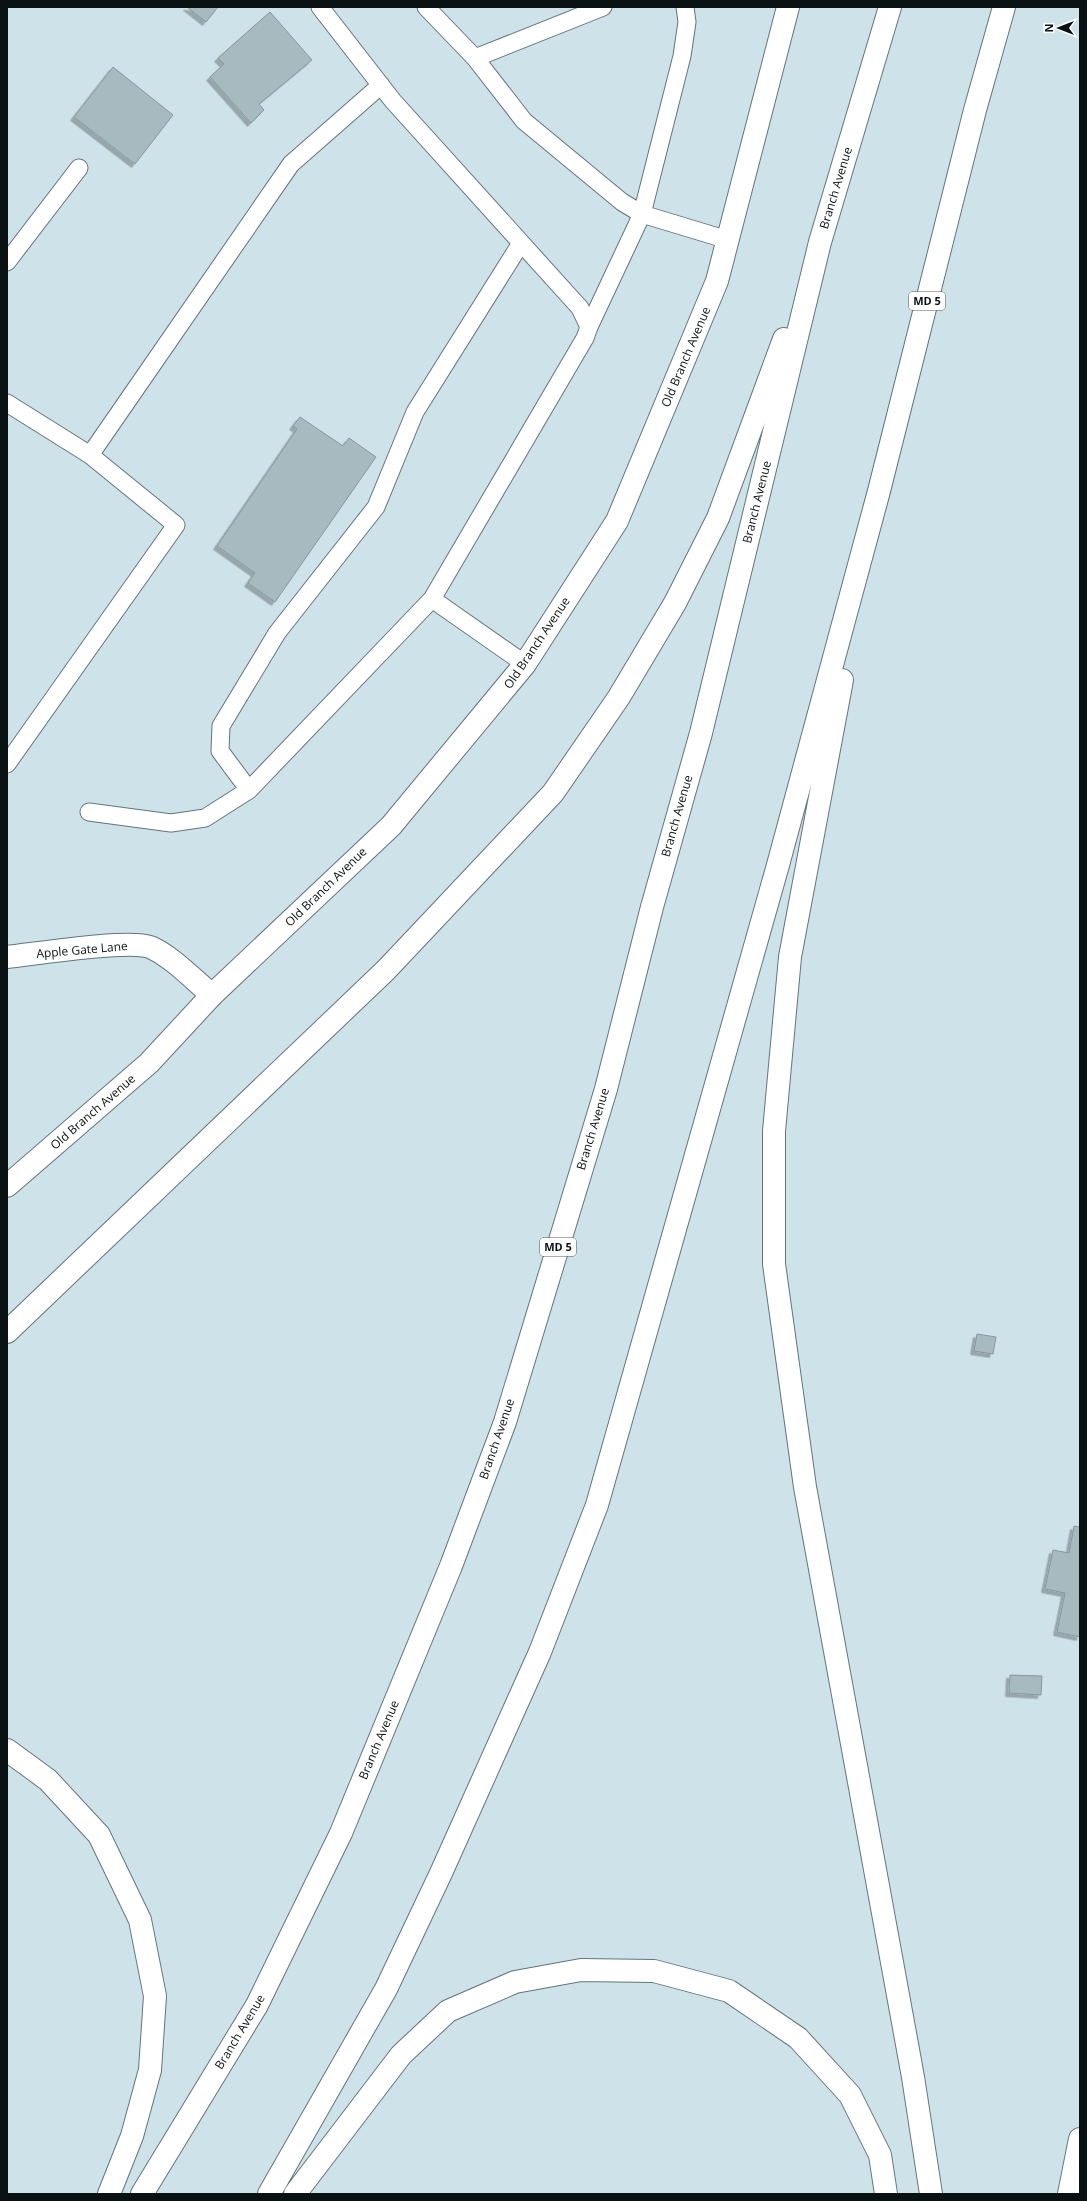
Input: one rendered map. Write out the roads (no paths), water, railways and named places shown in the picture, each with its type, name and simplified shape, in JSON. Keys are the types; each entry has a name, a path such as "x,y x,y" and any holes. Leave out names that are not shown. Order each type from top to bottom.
{"main road":[{"name":"Old Branch Avenue","path":"7,1186 149,1063 212,995 391,826 525,664 617,521 717,281 788,7"},
{"name":"Branch Avenue","path":"142,2194 257,2005 341,1833 451,1566 505,1422 606,1089 652,907 701,732 820,242 890,7"},
{"name":"MD 5","path":"269,2194 386,1989 438,1880 540,1652 596,1505 778,865 879,491 975,110 1004,7"},
{"path":"7,1332 386,970 553,793 619,697 675,603 718,518 820,242"},
{"path":"879,491 825,764 790,957 774,1131 774,1264 804,1487 913,2077 931,2194"},
{"name":"Apple Gate Lane","path":"7,957 122,945 149,947 164,956 212,995"},
{"path":"7,1750 48,1780 99,1835 140,1920 155,1996 150,2070 132,2136 110,2194"},
{"path":"295,2194 401,2055 448,2011 515,1982 582,1970 654,1971 729,1991 798,2038 850,2094 880,2155 886,2194"},
{"path":"1069,2194 1079,2151"}],"lane":[{"path":"320,7 393,101 580,308 589,327"},
{"path":"426,7 475,58 524,121 622,202 642,214 728,240"},
{"path":"475,58 602,7"},
{"path":"89,812 171,824 205,818 249,790 432,599 585,338 642,214 682,56 687,22 685,7"},
{"path":"90,455 291,164 381,85"},
{"path":"7,262 79,168"},
{"path":"249,790 220,751 221,726 277,633 376,507 415,412 521,243"},
{"path":"7,403 90,455 176,525 7,764"},
{"path":"432,599 525,664"}]}
